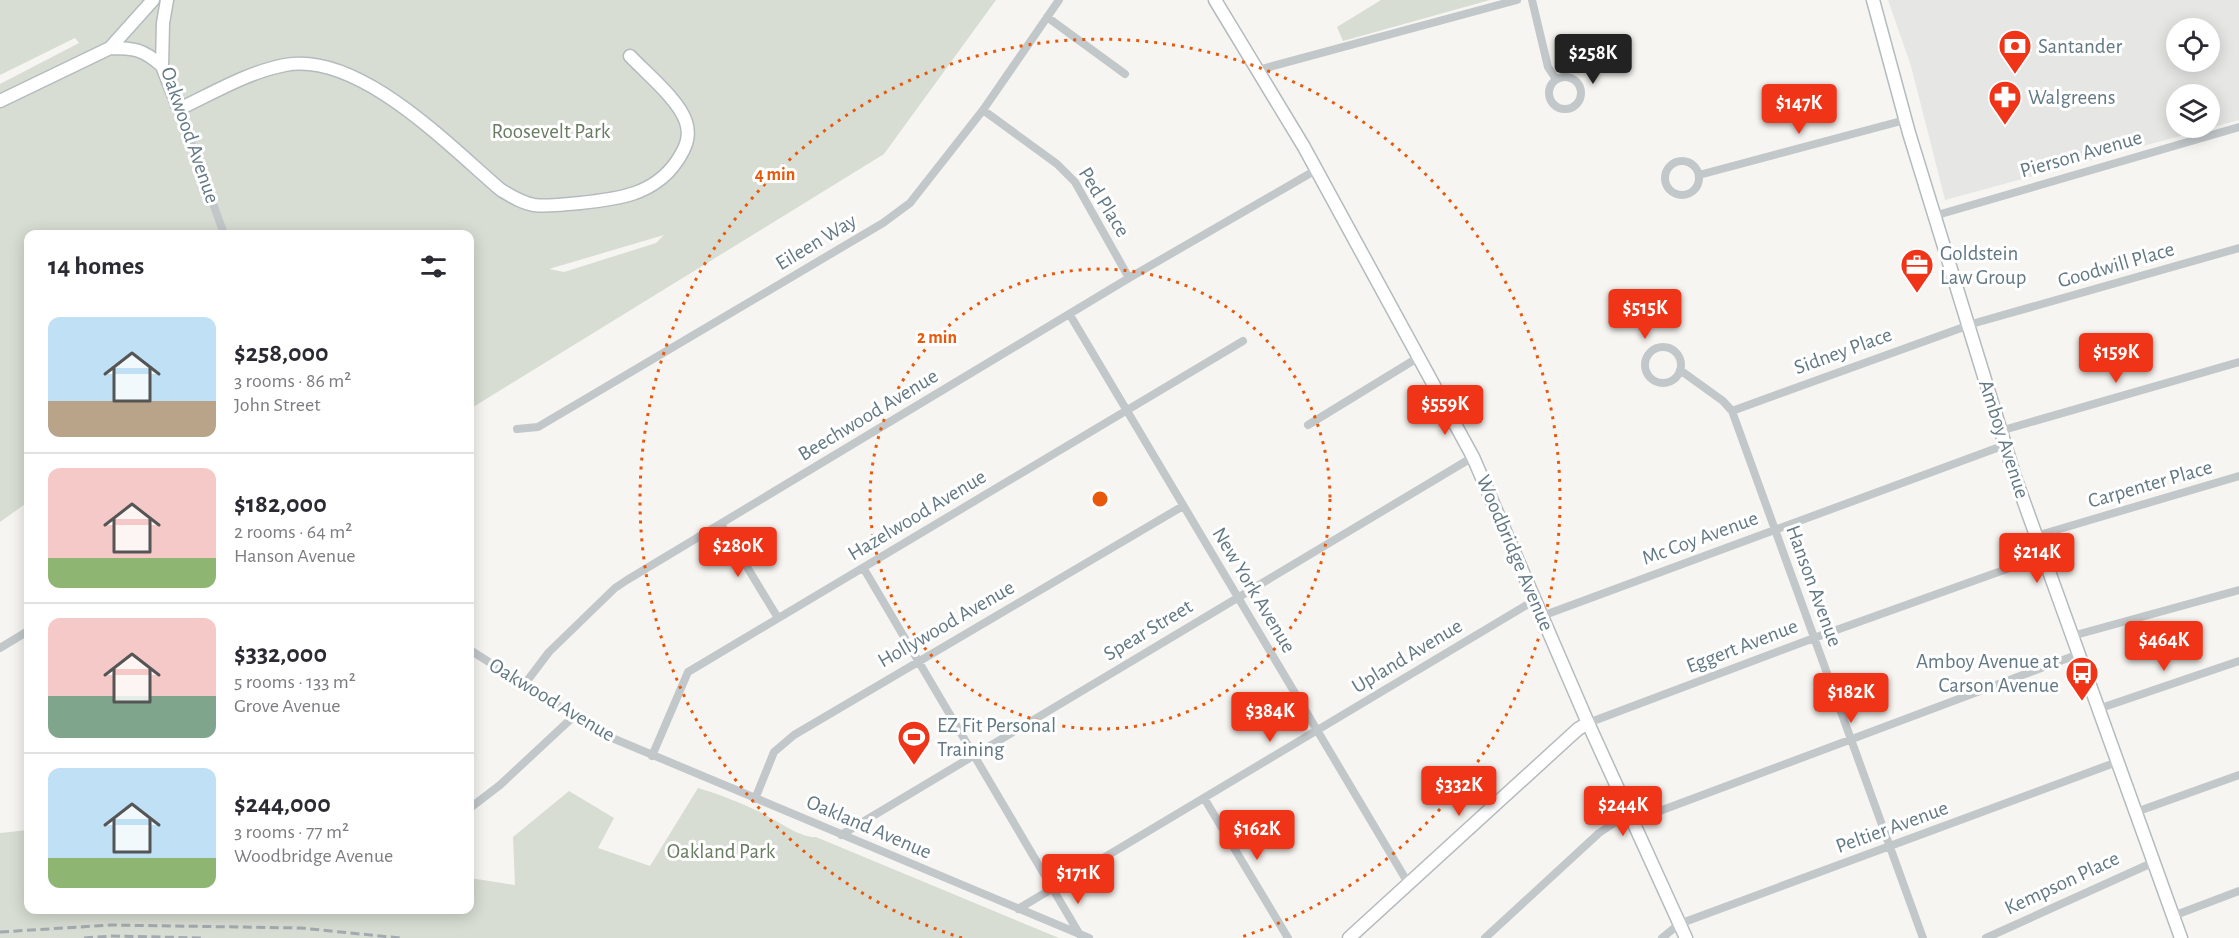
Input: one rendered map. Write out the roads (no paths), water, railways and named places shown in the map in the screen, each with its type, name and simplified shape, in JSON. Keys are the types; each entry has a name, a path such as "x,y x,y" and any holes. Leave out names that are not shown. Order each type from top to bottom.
{"street":[{"path":"0,101 110,48 153,0"},
{"name":"Oakwood Avenue","path":"167,0 162,66 223,230"},
{"name":"Eileen Way","path":"517,429 538,427 883,224 910,203 983,110 1059,0"},
{"name":"Woodbridge Avenue","path":"1215,0 1304,147 1473,456 1588,723 1686,938"},
{"path":"1258,70 1517,0"},
{"path":"1532,0 1548,67 1556,79"},
{"name":"Amboy Avenue","path":"1873,0 1905,120 2000,431 2181,938"},
{"path":"1047,17 1125,74"},
{"path":"110,48 135,48 151,56 162,66"},
{"path":"179,109 268,69 303,63 319,65 361,81 408,111 501,190 516,199 533,205 606,200 639,192 665,176 682,152 688,132 682,113 630,56"},
{"name":"Ped Place","path":"983,110 1057,164 1075,182 1129,278"},
{"path":"1698,175 1905,120"},
{"name":"Pierson Avenue","path":"1935,216 2239,127"},
{"path":"1679,161 1693,165 1698,175 1696,188 1684,195 1670,191 1665,182 1667,168 1679,161"},
{"name":"Beechwood Avenue","path":"524,685 549,652 615,588 1129,278 1316,170"},
{"name":"Goodwill Place","path":"1968,325 2239,248"},
{"name":"New York Avenue","path":"1070,315 1408,883"},
{"name":"Sidney Place","path":"1732,411 1968,325"},
{"name":"Hazelwood Avenue","path":"652,756 688,672 1243,341"},
{"name":"Hanson Avenue","path":"1680,370 1673,380 1656,382 1647,374 1645,363 1647,357 1655,349 1672,350 1679,359 1680,370 1723,401 1732,411 1923,938"},
{"path":"1308,425 1419,357"},
{"path":"2000,431 2239,362"},
{"name":"Mc Coy Avenue","path":"1542,616 2005,445"},
{"name":"Spear Street","path":"841,835 1473,456"},
{"name":"Carpenter Place","path":"2036,536 2239,476"},
{"name":"Hollywood Avenue","path":"755,799 774,752 783,743 1183,506"},
{"path":"721,524 778,618"},
{"name":"Eggert Avenue","path":"1588,723 1814,638 2043,556"},
{"path":"864,568 1053,888 1085,936"},
{"path":"2072,636 2239,590"},
{"name":"Upland Avenue","path":"1018,909 1535,600"},
{"path":"0,648 24,633"},
{"name":"Oakwood Avenue","path":"474,653 591,728 635,749"},
{"path":"1485,938 1599,834 1631,817 2079,654"},
{"path":"2098,709 2239,661"},
{"path":"474,805 501,786 573,717"},
{"path":"1349,938 1578,729 1588,723"},
{"name":"Oakland Avenue","path":"635,749 1085,936"},
{"name":"Peltier Avenue","path":"1662,938 1679,924 2117,762"},
{"path":"2136,812 2239,774"},
{"path":"1204,798 1288,938"},
{"name":"Kempson Place","path":"1986,938 2154,862"},
{"path":"2173,916 2239,891"}],"railway":[{"path":"0,932 111,925 301,928 400,938"},
{"path":"84,938 112,936 204,938"}],"place":[{"name":"Santander","path":"2015,75"},
{"name":"Walgreens","path":"2005,126"},
{"name":"Goldstein Law Group","path":"1917,294"},
{"name":"Amboy Avenue at Carson Avenue","path":"2082,702"},
{"name":"EZ Fit Personal Training","path":"914,766"}],"park label":[{"name":"Roosevelt Park","path":"551,131"},
{"name":"Oakland Park","path":"721,851"}]}
